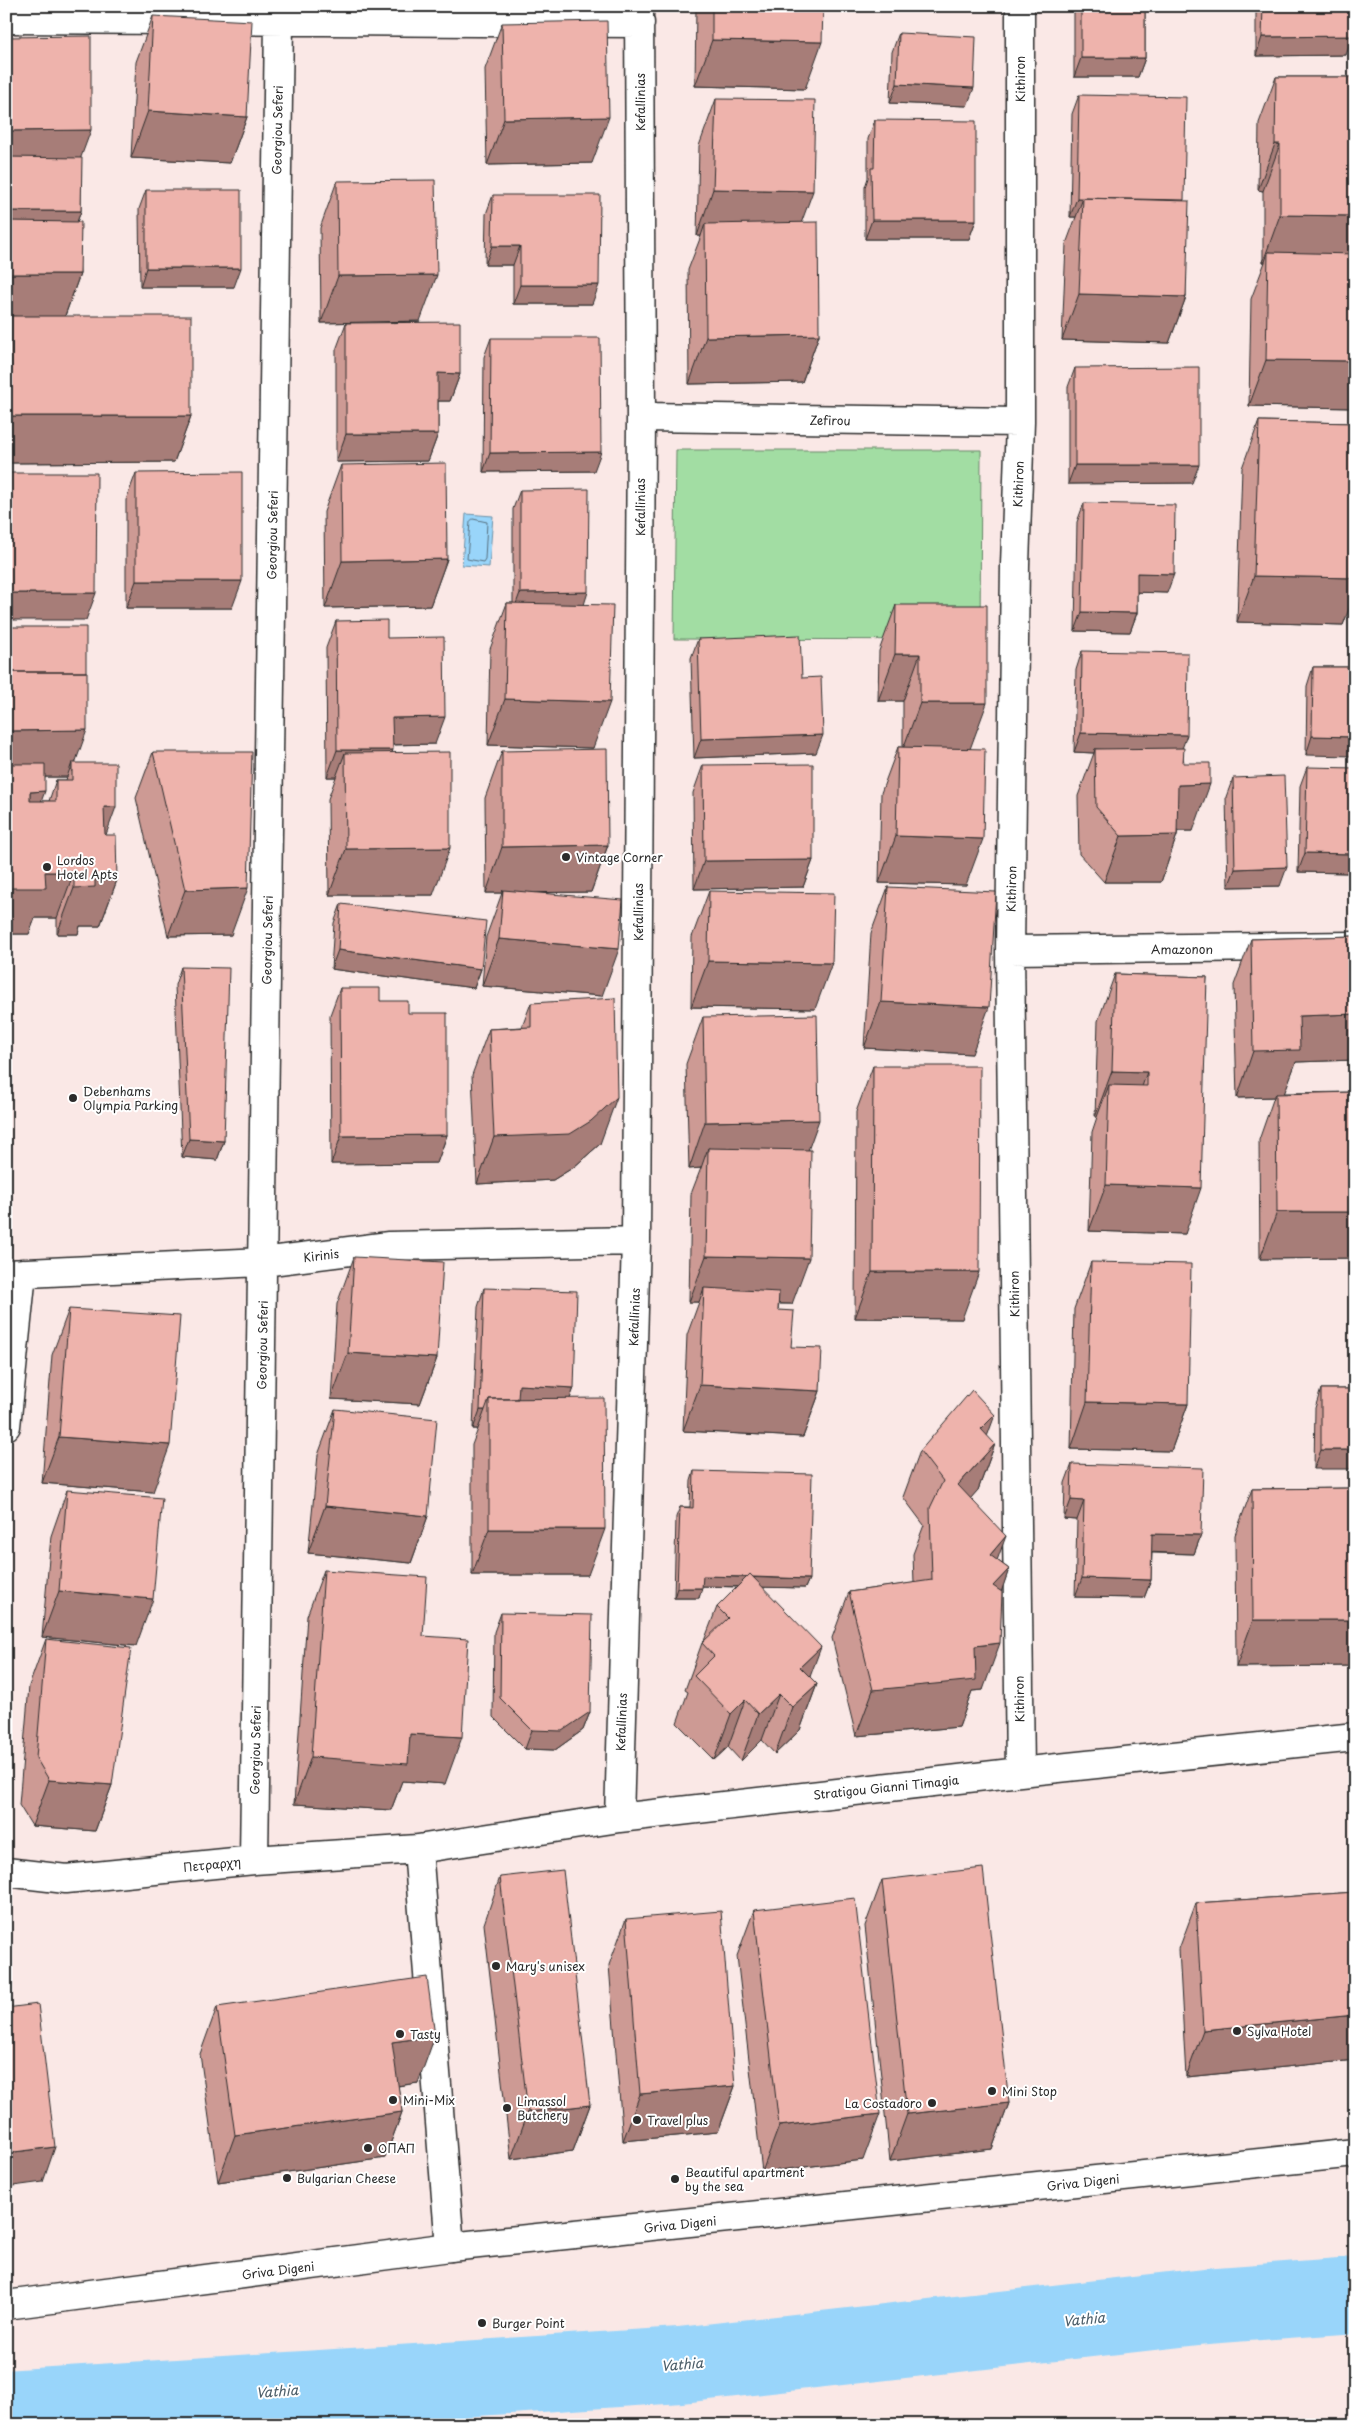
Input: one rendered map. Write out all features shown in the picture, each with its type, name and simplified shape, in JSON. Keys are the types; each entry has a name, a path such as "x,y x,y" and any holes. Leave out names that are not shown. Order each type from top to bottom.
{"street":[{"name":"Kithiron","path":"1020,6 1020,422 1015,565 1010,950 1020,1772"},
{"path":"6,20 279,21 640,15"},
{"name":"Kefallinias","path":"618,1818 636,1241 640,15"},
{"name":"Georgiou Seferi","path":"254,1860 279,21"},
{"name":"Zefirou","path":"640,417 1020,422"},
{"name":"Amazonon","path":"1010,950 1355,946"},
{"name":"Kirinis","path":"14,1274 263,1262 389,1246 636,1241"},
{"path":"6,1426 14,1274"},
{"name":"Stratigou Gianni Timagia","path":"418,1849 618,1818 1020,1772 1355,1737"},
{"path":"418,1849 450,2248"},
{"name":"Πετραρχη","path":"6,1872 66,1879 254,1860 418,1849"},
{"name":"Griva Digeni","path":"6,2305 450,2248 1355,2153"}],"green space":[{"path":"676,450 981,450 980,640 674,639"}],"water":[{"path":"466,514 493,516 489,567 462,565"}],"building":[{"path":"712,6 823,6 822,42 712,40"},
{"path":"1081,6 1145,6 1145,58 1081,58"},
{"path":"1263,6 1354,6 1353,36 1262,37"},
{"path":"153,16 252,21 247,117 148,111"},
{"path":"607,21 609,117 504,119 502,23"},
{"path":"899,33 976,37 974,88 897,84"},
{"path":"91,36 91,130 6,131 6,37"},
{"path":"1276,77 1355,77 1355,216 1280,215 1280,144 1275,144"},
{"path":"1079,95 1186,97 1184,200 1077,198"},
{"path":"716,99 815,100 813,191 713,189"},
{"path":"875,120 976,121 976,220 872,220 871,168 874,168"},
{"path":"6,157 82,158 81,211 6,211"},
{"path":"435,180 437,275 338,276 337,181"},
{"path":"146,190 241,190 241,268 146,268"},
{"path":"493,195 600,195 599,285 520,285 520,246 492,246"},
{"path":"1083,198 1189,201 1186,297 1079,294"},
{"path":"6,221 81,222 80,274 6,274"},
{"path":"818,222 819,335 706,337 705,224"},
{"path":"1268,252 1355,254 1355,361 1266,360"},
{"path":"11,316 191,316 191,416 11,416"},
{"path":"460,322 460,374 438,373 438,434 346,434 346,323"},
{"path":"491,338 600,338 601,452 490,453"},
{"path":"1199,367 1199,465 1075,465 1075,368"},
{"path":"1259,421 1355,423 1355,578 1254,576"},
{"path":"446,463 447,559 342,561 341,465"},
{"path":"242,472 242,581 136,581 136,473"},
{"path":"6,473 97,473 96,593 6,593"},
{"path":"589,489 588,592 520,593 520,490"},
{"path":"1084,503 1175,505 1174,574 1137,573 1137,613 1082,612"},
{"path":"507,603 613,605 610,702 505,699"},
{"path":"896,605 987,605 987,703 920,703 920,654 895,654"},
{"path":"387,620 387,638 444,637 445,717 392,718 393,750 337,750 336,621"},
{"path":"6,627 86,627 86,672 6,672"},
{"path":"800,635 802,678 821,677 823,735 701,739 698,639"},
{"path":"1082,651 1188,653 1187,735 1081,733"},
{"path":"1313,667 1355,667 1355,737 1312,736"},
{"path":"6,672 87,672 87,730 6,731"},
{"path":"898,747 985,749 983,839 896,836"},
{"path":"1184,748 1183,763 1210,763 1210,784 1178,785 1177,835 1121,836 1096,807 1095,749"},
{"path":"607,749 608,845 502,847 502,751"},
{"path":"153,752 252,752 248,888 185,890"},
{"path":"450,752 450,848 346,849 345,753"},
{"path":"72,763 116,763 116,807 104,807 105,835 116,835 117,880 95,880 95,887 74,888 74,872 45,872 46,888 6,888 6,764 45,764 45,791 30,792 30,801 56,801 56,780 72,780"},
{"path":"813,764 813,860 704,861 703,765"},
{"path":"1307,767 1355,768 1355,854 1305,853"},
{"path":"1284,776 1287,867 1235,869 1233,778"},
{"path":"888,887 996,892 989,1007 881,1002"},
{"path":"503,890 623,900 619,949 499,939"},
{"path":"709,891 834,893 832,963 708,961"},
{"path":"341,904 486,921 481,969 338,950"},
{"path":"1355,936 1355,1014 1299,1016 1300,1050 1253,1051 1251,939"},
{"path":"181,967 229,968 224,1141 189,1139"},
{"path":"1115,974 1207,977 1201,1188 1106,1185 1109,1085 1147,1086 1147,1072 1112,1071"},
{"path":"340,988 380,988 380,1001 408,1001 408,1013 447,1013 447,1135 341,1136"},
{"path":"615,998 617,1097 591,1121 570,1134 494,1137 489,1029 531,1027 531,1003"},
{"path":"817,1015 819,1120 705,1122 703,1017"},
{"path":"873,1066 980,1066 979,1272 872,1272"},
{"path":"1355,1092 1355,1212 1277,1212 1276,1094"},
{"path":"708,1148 811,1150 809,1258 706,1256"},
{"path":"354,1257 443,1262 437,1358 348,1353"},
{"path":"1091,1262 1191,1264 1188,1404 1087,1402"},
{"path":"484,1288 577,1291 574,1388 519,1385 518,1399 489,1399 485,1410 480,1410"},
{"path":"704,1288 779,1292 778,1310 794,1311 791,1347 822,1348 820,1391 700,1385"},
{"path":"69,1309 180,1316 170,1445 59,1437"},
{"path":"1321,1389 1355,1389 1355,1450 1321,1450"},
{"path":"972,1390 995,1415 981,1429 995,1444 958,1485 1006,1536 990,1555 1009,1569 993,1586 1002,1592 1000,1643 975,1646 976,1680 873,1690 849,1592 932,1580 930,1508 943,1481 920,1451"},
{"path":"604,1398 605,1529 489,1529 489,1399"},
{"path":"335,1409 437,1419 428,1516 325,1506"},
{"path":"1072,1464 1203,1468 1201,1535 1152,1534 1151,1580 1082,1578 1084,1501 1071,1500"},
{"path":"694,1471 812,1474 809,1579 753,1577 750,1574 747,1577 703,1576 702,1588 677,1588 680,1507 693,1508"},
{"path":"1355,1488 1355,1620 1253,1620 1252,1489"},
{"path":"67,1490 162,1498 153,1599 59,1591"},
{"path":"324,1570 427,1577 423,1636 468,1639 462,1737 410,1734 408,1764 311,1757"},
{"path":"750,1574 821,1647 800,1667 817,1684 792,1707 779,1694 758,1714 745,1700 731,1714 694,1676 714,1656 702,1643 728,1618 717,1607"},
{"path":"501,1613 592,1615 590,1712 562,1731 532,1730 500,1698"},
{"path":"46,1639 131,1648 112,1785 49,1780 36,1758"},
{"path":"983,1868 1009,2103 907,2114 882,1880"},
{"path":"563,1870 590,2105 528,2112 500,1877"},
{"path":"1355,1892 1355,2015 1203,2030 1196,1903"},
{"path":"855,1898 880,2114 779,2126 754,1910"},
{"path":"721,1911 735,2086 640,2094 626,1919"},
{"path":"427,1977 435,2036 392,2042 402,2112 235,2135 217,2007"},
{"path":"38,2004 55,2147 6,2153 6,2008"}],"waterway":[{"name":"Vathia","path":"6,2408 680,2365 1206,2306 1355,2295"}],"place":[{"name":"Vintage Corner","path":"566,857"},
{"name":"Lordos Hotel Apts","path":"47,867"},
{"name":"Debenhams Olympia Parking","path":"73,1098"},
{"name":"Mary's unisex","path":"496,1966"},
{"name":"Sylva Hotel","path":"1237,2031"},
{"name":"Tasty","path":"400,2034"},
{"name":"Mini Stop","path":"992,2091"},
{"name":"Mini-Mix","path":"393,2100"},
{"name":"La Costadoro","path":"932,2103"},
{"name":"Limassol Butchery","path":"507,2108"},
{"name":"Travel plus","path":"637,2120"},
{"name":"ΟΠΑΠ","path":"368,2148"},
{"name":"Bulgarian Cheese","path":"287,2178"},
{"name":"Beautiful apartment by the sea","path":"675,2179"},
{"name":"Burger Point","path":"482,2323"}]}
